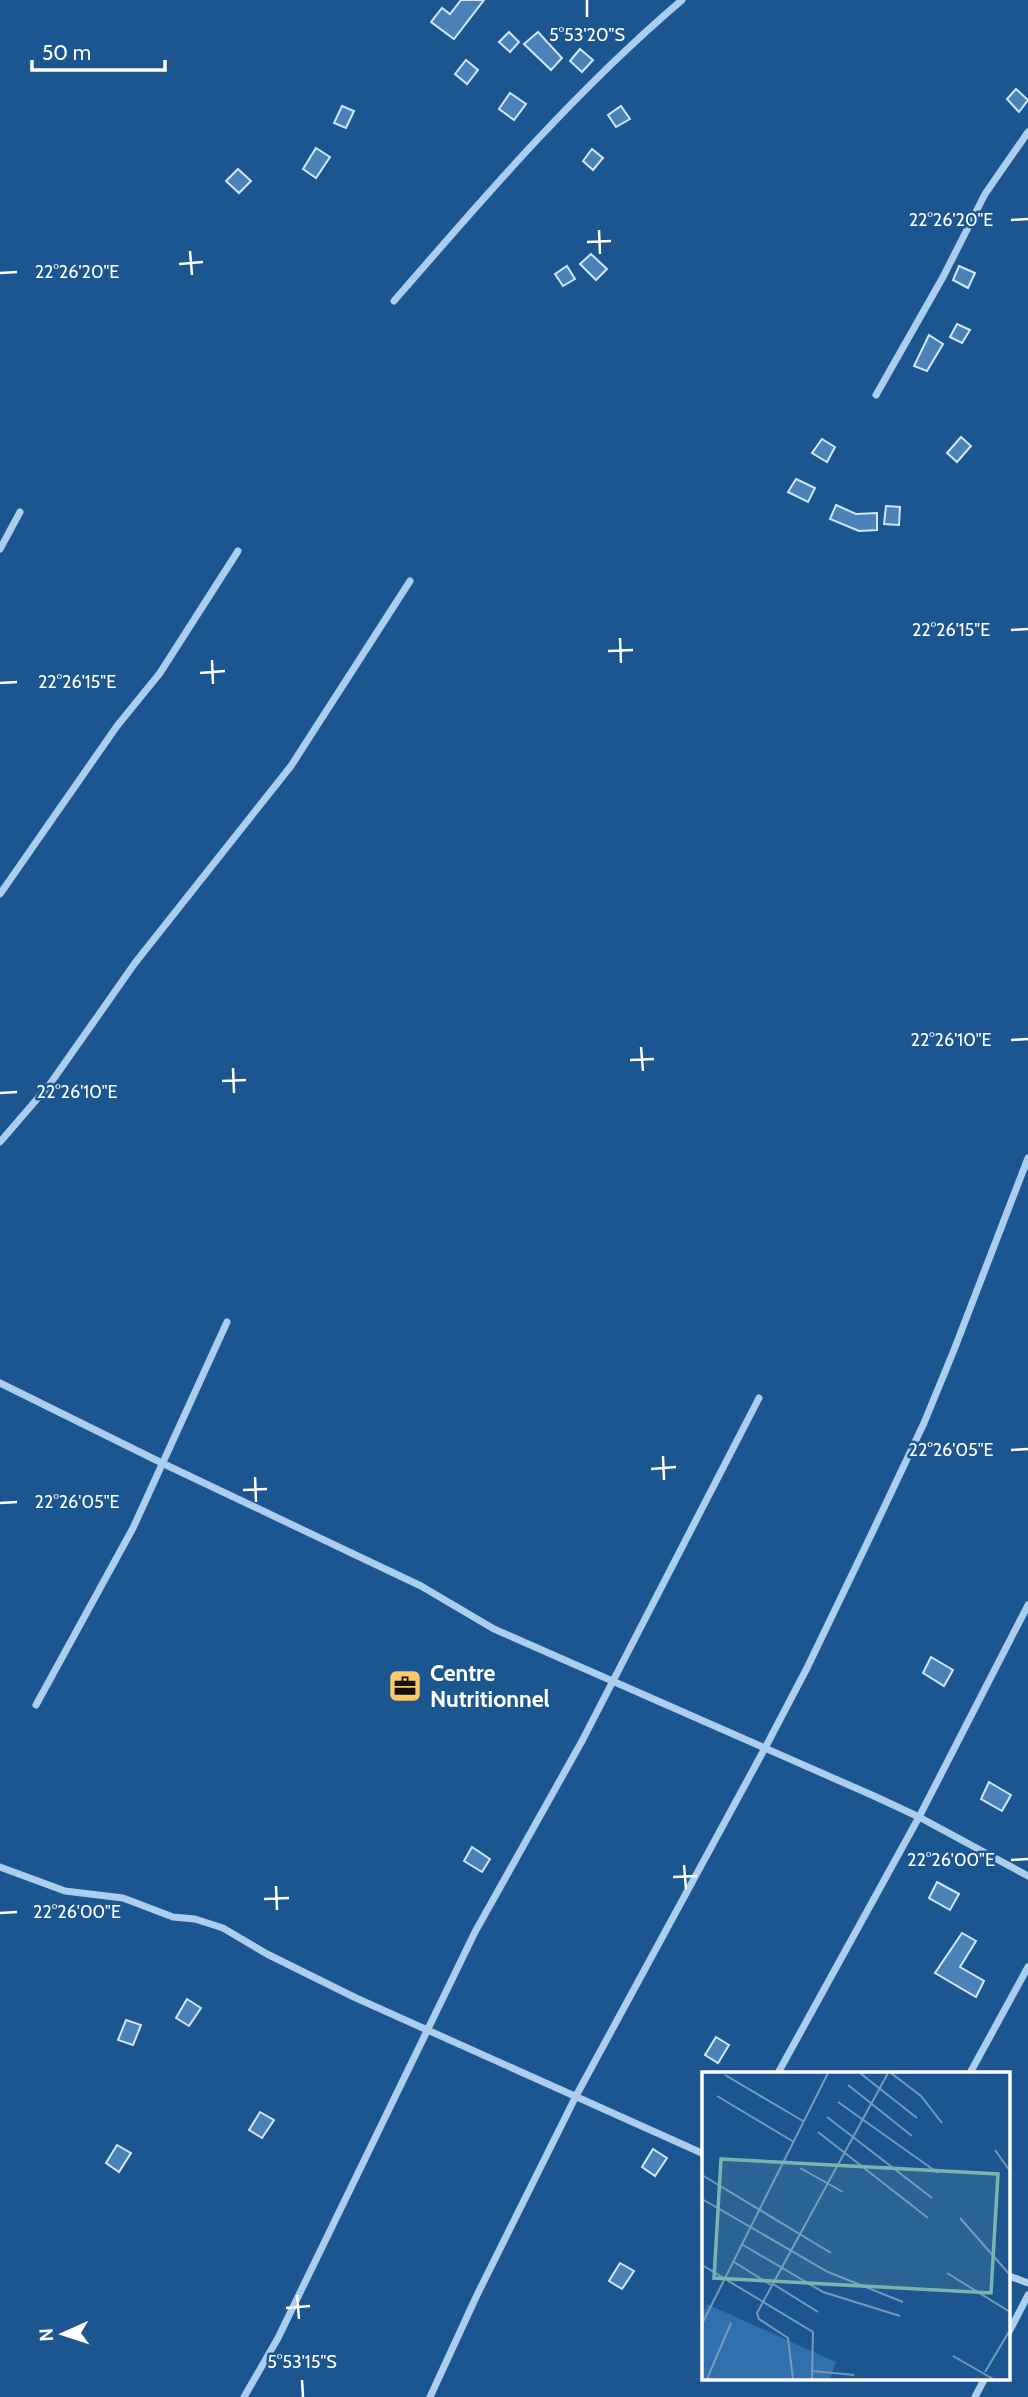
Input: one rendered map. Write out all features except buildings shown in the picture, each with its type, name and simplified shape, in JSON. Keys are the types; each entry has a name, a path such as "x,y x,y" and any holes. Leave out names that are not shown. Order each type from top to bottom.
{"street":[{"path":"394,301 553,123 682,0"},
{"path":"876,395 943,277 985,194 1028,132"},
{"path":"0,549 20,512"},
{"path":"0,894 117,726 160,673 238,551"},
{"path":"0,1142 50,1084 149,944 291,766 410,581"},
{"path":"430,2397 477,2295 576,2096 807,1668 924,1423 1028,1158"},
{"path":"36,1705 134,1528 227,1322"},
{"path":"0,1383 421,1586 494,1629 919,1817 1028,1876"},
{"path":"244,2397 278,2338 426,2031 513,1863 614,1680 758,1398"},
{"path":"779,2072 919,1817 1028,1605"},
{"path":"0,1867 65,1891 136,1901 164,1914 195,1919 223,1928 267,1954 426,2031 702,2153"},
{"path":"971,2072 1028,1967"},
{"path":"1010,2276 1028,2283"},
{"path":"1010,2330 1028,2295"},
{"path":"975,2397 984,2380"}],"place":[{"name":"Centre Nutritionnel","path":"405,1686"}]}
